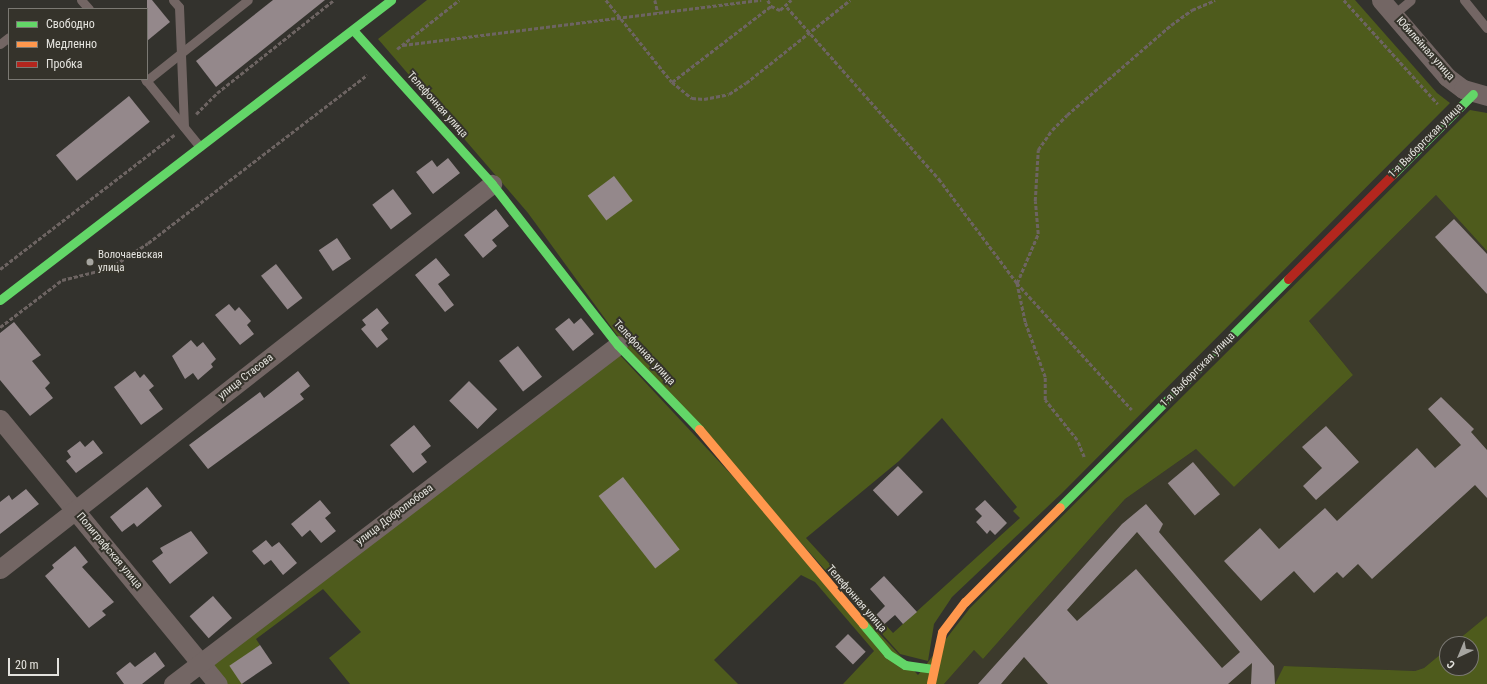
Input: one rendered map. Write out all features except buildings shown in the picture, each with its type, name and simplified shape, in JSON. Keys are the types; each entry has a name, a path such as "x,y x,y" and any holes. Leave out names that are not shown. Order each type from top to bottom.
{"street":[{"path":"0,300 201,148 391,0"},
{"name":"Юбилейная улица","path":"1381,0 1448,77 1480,95"},
{"name":"Телефонная улица","path":"352,30 492,184 618,345 706,437 888,654 906,665 933,669"},
{"name":"1-я Выборгская улица","path":"930,684 942,632 954,614 1093,473 1145,423 1450,118 1480,95"},
{"name":"улица Стасова","path":"0,569 492,184"},
{"name":"улица Добролюбова","path":"173,684 618,345"},
{"name":"Полиграфская улица","path":"0,419 218,684"}],"lane":[{"path":"81,0 88,8"},
{"path":"173,0 179,7 184,127"},
{"path":"148,79 248,0"},
{"path":"1393,15 1411,0"},
{"path":"1464,0 1487,28"},
{"path":"0,44 8,38"},
{"path":"146,80 201,148"}],"path":[{"path":"0,269 184,127 217,93 334,0"},
{"path":"0,327 62,280 110,268 148,244 382,63 459,0"},
{"path":"606,0 618,18 672,82 692,98 729,94 850,0"},
{"path":"655,0 658,13"},
{"path":"401,46 761,0"},
{"path":"768,0 771,6 778,10 787,7 791,0"},
{"path":"1093,473 1077,440 1045,400 1045,377 1025,322 1017,283 1038,234 1035,201 1038,150 1052,130 1185,14 1214,0"},
{"path":"1344,0 1450,118"},
{"path":"672,82 771,6"},
{"path":"787,7 939,179 1017,283 1145,423"}],"shaded area":[{"path":"1436,195 1487,251 1487,616 1463,636 1439,636 1439,656 1424,668 1415,671 1285,666 1275,684 944,684 974,650 983,659 1125,499 1196,449 1234,487 1353,375 1309,321"}],"green space":[{"path":"427,0 1355,0 1437,93 1450,103 1062,493 952,597 934,624 928,661 900,654 622,342 528,213 378,39","holes":["942,418 1017,507 1013,511 1020,518 893,633 806,538 899,461"]},
{"path":"1470,110 1487,113 1487,251 1436,195 1309,321 1353,375 1234,487 1196,449 1125,499 983,659 974,650 944,684 843,684 874,651 815,582 801,575 714,660 738,684 350,684 329,658 361,632 323,589 256,639 260,645 231,666 243,684 226,684 210,664 617,352 918,675 970,608"},
{"path":"1487,616 1487,684 1275,684 1284,666 1415,671 1424,668 1439,656 1439,676 1479,676 1479,636 1463,636"}],"traffic: fast":[{"path":"0,300 391,0"},
{"path":"353,30 492,184 618,345 699,429"},
{"path":"1393,174 1473,94"},
{"path":"1060,507 1288,279"},
{"path":"863,624 888,654 905,665 933,669"}],"traffic: slow":[{"path":"699,429 863,624"},
{"path":"931,683 942,632 965,602 1060,507"}],"traffic: jam":[{"path":"1288,279 1393,174"}],"place":[{"name":"Волочаевская улица","path":"90,262"}]}
